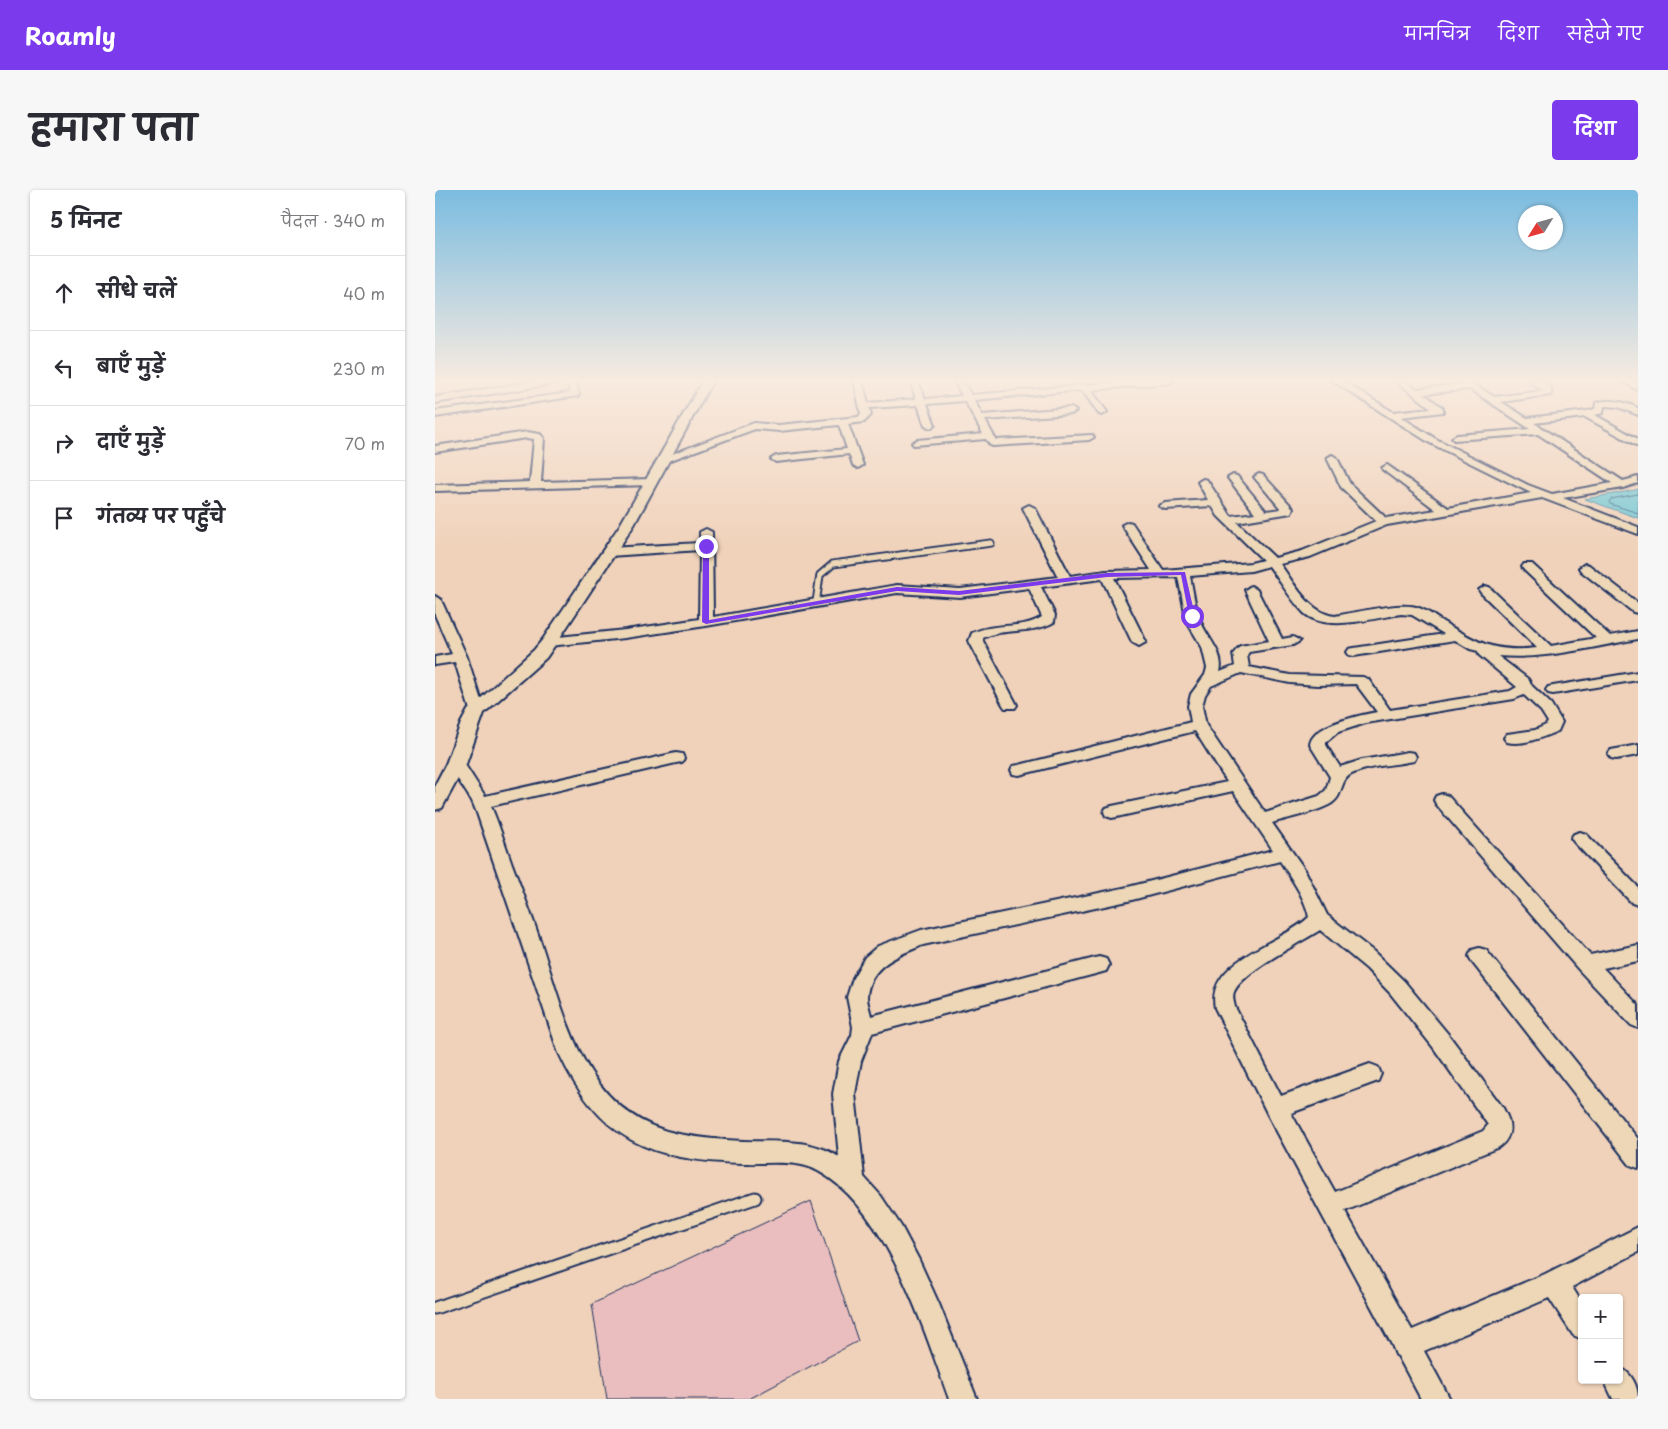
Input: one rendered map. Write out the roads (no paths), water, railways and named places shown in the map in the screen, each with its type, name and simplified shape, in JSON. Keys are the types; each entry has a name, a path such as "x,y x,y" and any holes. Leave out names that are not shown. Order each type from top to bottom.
{"street":[{"path":"435,449 518,436"},
{"path":"535,486 539,438 537,436"},
{"path":"435,803 456,764 470,723 477,710 540,654 549,642 609,552 677,436"},
{"path":"664,459 726,436"},
{"path":"848,436 858,465"},
{"path":"917,443 984,436"},
{"path":"988,436 993,443 997,444 1089,437"},
{"path":"1425,436 1546,496 1638,530"},
{"path":"1457,438 1476,436"},
{"path":"1549,436 1623,484"},
{"path":"776,459 853,451"},
{"path":"1332,458 1345,485 1384,522"},
{"path":"1387,468 1444,510"},
{"path":"1227,520 1287,511 1287,508 1259,477"},
{"path":"1233,478 1263,515"},
{"path":"549,642 625,634 706,622 897,589 959,593 1107,575 1183,573 1273,563 1306,554 1384,522 1444,510 1546,496 1638,480"},
{"path":"435,488 651,482"},
{"path":"1203,482 1214,503 1227,520 1273,563 1309,611 1325,619 1335,620 1407,610 1425,615 1455,636 1475,646 1517,677 1525,688 1543,703 1552,714 1555,722 1553,728 1538,734 1512,738"},
{"path":"1165,506 1214,503"},
{"path":"1029,508 1065,580"},
{"path":"1128,525 1159,573"},
{"path":"706,532 706,622"},
{"path":"609,552 706,546"},
{"path":"1528,567 1606,640"},
{"path":"1585,568 1638,609"},
{"path":"1183,573 1194,622 1209,647 1212,658 1213,676 1198,694 1195,706 1199,725 1237,785 1285,853 1313,900 1319,919 1380,970 1412,1004 1444,1043 1499,1122 1500,1129 1497,1135 1491,1139 1331,1205"},
{"path":"1107,575 1139,642"},
{"path":"1010,705 976,641 977,636 982,632 1037,625 1049,619 1049,614 1033,584"},
{"path":"1251,590 1277,643"},
{"path":"1485,590 1548,651"},
{"path":"435,600 460,657 477,710"},
{"path":"1475,646 1508,653 1548,651 1638,635"},
{"path":"1354,652 1455,636"},
{"path":"1240,669 1242,666 1240,654 1245,649 1293,640"},
{"path":"435,661 460,657"},
{"path":"1207,683 1240,669 1267,676 1297,680 1358,680 1363,682 1387,716"},
{"path":"1553,690 1638,676"},
{"path":"1338,777 1318,746 1318,740 1333,729 1346,724 1387,716 1513,695 1525,688"},
{"path":"1019,770 1199,725"},
{"path":"1616,754 1638,750"},
{"path":"1262,820 1325,800 1333,795 1338,777 1342,772 1351,768 1408,757"},
{"path":"481,803 675,758"},
{"path":"456,764 481,803 533,948 567,1053 605,1108 629,1127 654,1139 695,1148 787,1152 827,1163 853,1182 875,1208 906,1260 925,1298 963,1399"},
{"path":"1113,812 1237,785"},
{"path":"1442,800 1586,964 1638,1019"},
{"path":"1580,838 1638,898"},
{"path":"853,1182 844,1094 850,1061 862,1035 863,1028 857,997 863,978 873,963 885,952 921,938 1128,894 1285,853"},
{"path":"1319,919 1313,925 1239,972 1228,982 1223,993 1225,1008 1405,1346 1436,1399"},
{"path":"1586,964 1638,952"},
{"path":"1479,956 1638,1157"},
{"path":"863,1028 1099,965"},
{"path":"1277,1108 1371,1074"},
{"path":"1405,1346 1554,1283 1638,1238"},
{"path":"1554,1283 1578,1320"},
{"path":"1620,1384 1629,1399"}],"lane":[{"path":"816,602 818,576 824,568 833,564 991,543"},
{"path":"435,1308 755,1198"}],"water":[{"path":"1638,489 1638,518 1585,499 1635,490"}]}
